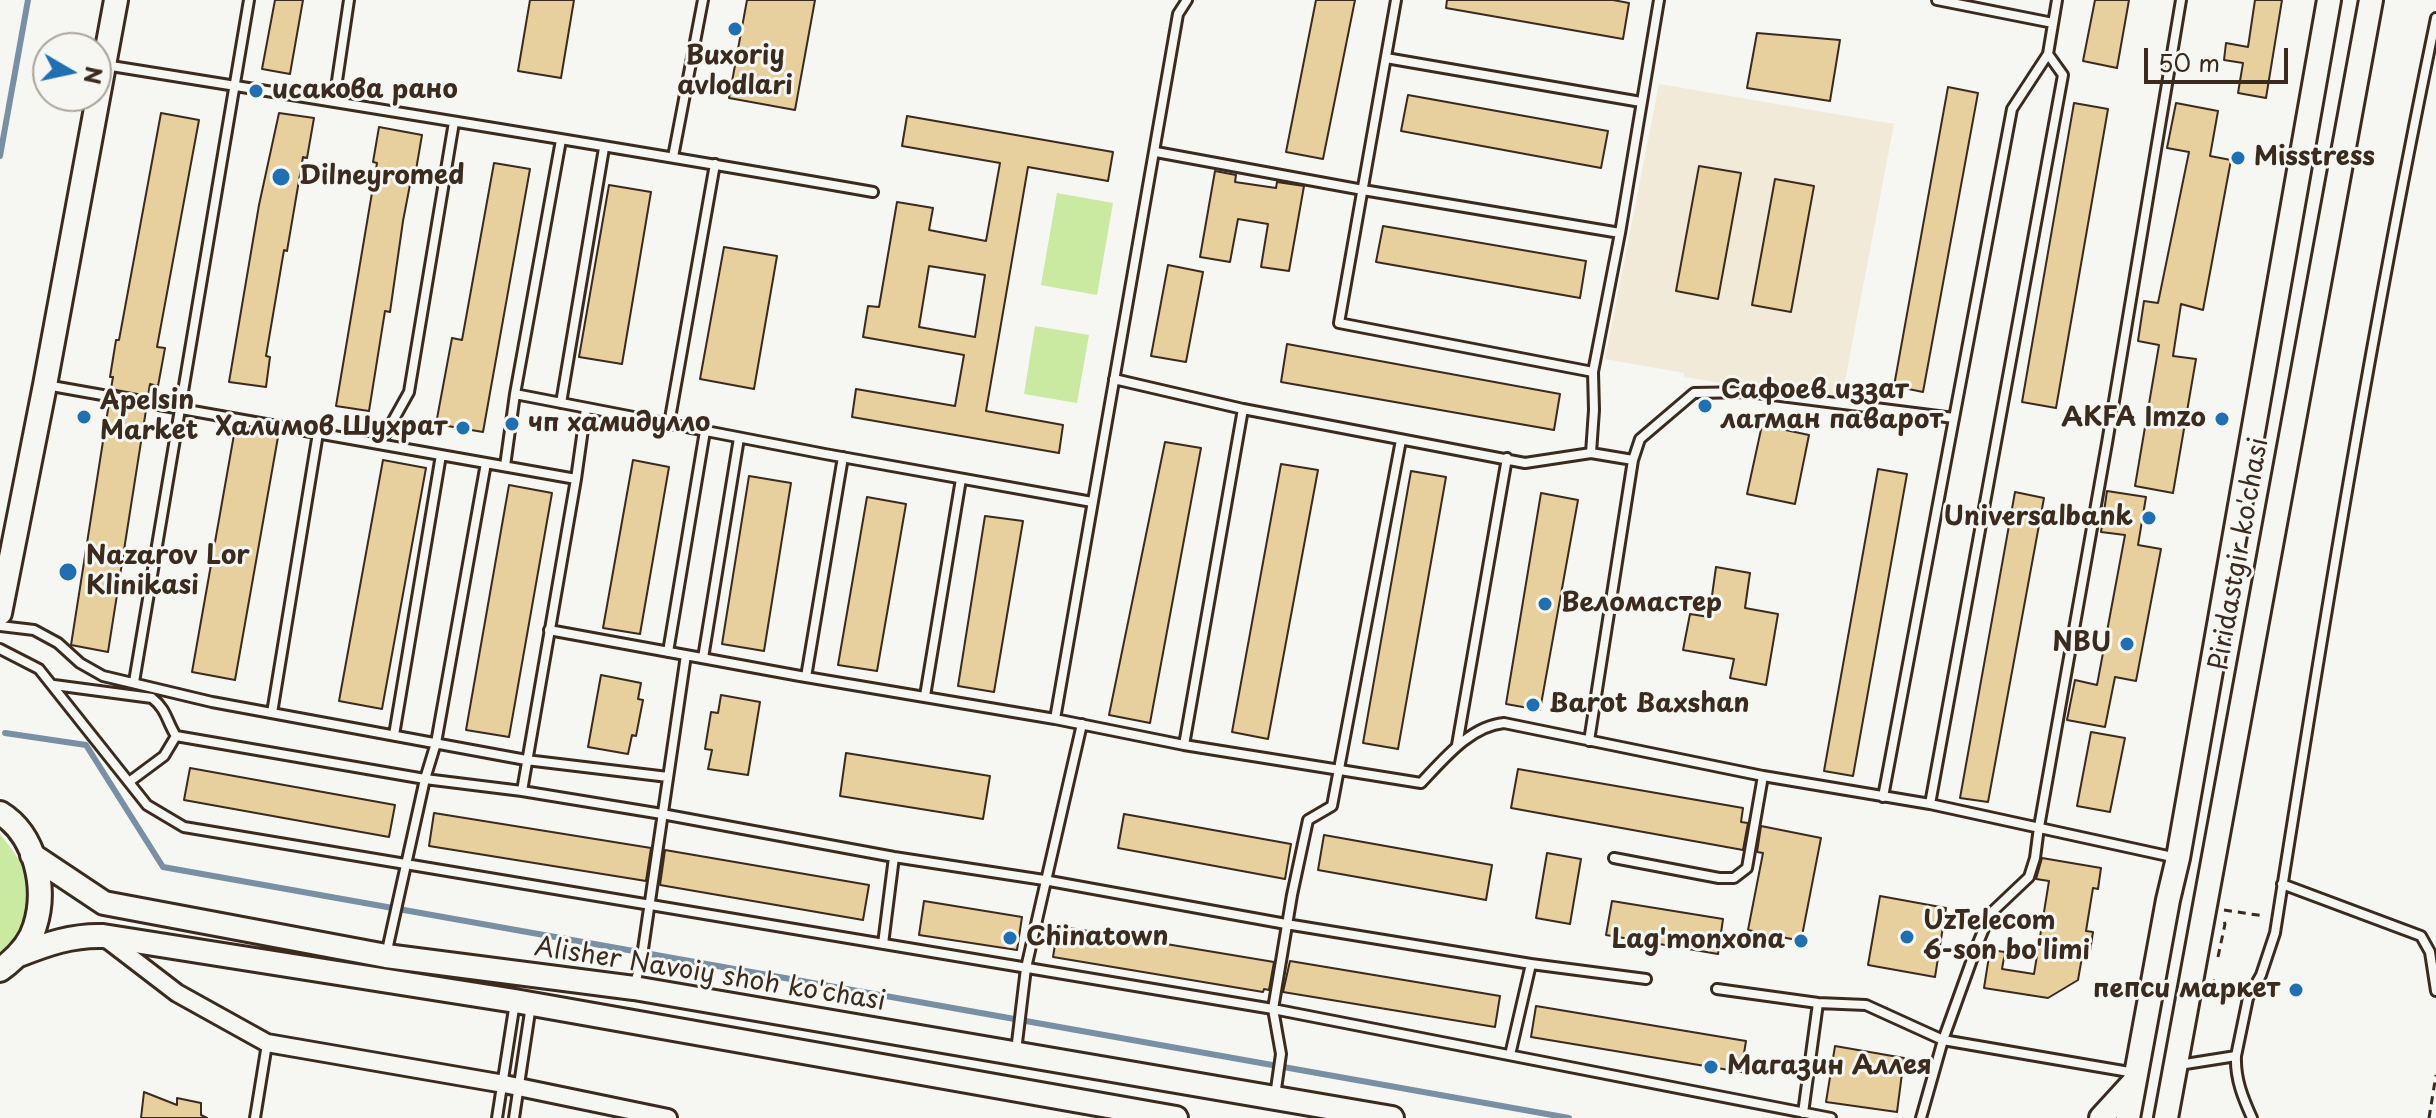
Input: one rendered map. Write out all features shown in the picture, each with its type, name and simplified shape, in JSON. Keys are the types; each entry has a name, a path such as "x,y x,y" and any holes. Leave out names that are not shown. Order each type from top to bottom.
{"main road":[{"path":"101,32 103,0"},
{"path":"106,32 116,0"},
{"name":"Piridastgir ko'chasi","path":"2128,1118 2178,858 2329,0"},
{"name":"Piridastgir ko'chasi","path":"2166,1118 2371,0"},
{"path":"0,545 82,112"},
{"path":"0,613 45,385 90,112"},
{"path":"2,808 23,836 39,876 41,900 35,929 19,955"},
{"name":"Alisher Navoiy shoh ko'chasi","path":"32,855 104,903 386,956 1018,1042 1275,1088 1392,1118"},
{"path":"0,970 19,955 61,939 103,936 523,1003 1096,1111 1176,1118"},
{"path":"2101,1118 2134,1078"},
{"path":"2169,1095 2183,1118"}],"street":[{"path":"103,936 177,993 267,1043 511,1086 668,1118"}],"lane":[{"path":"134,682 249,0"},
{"path":"334,101 349,0"},
{"path":"673,157 703,0"},
{"path":"1055,719 1178,14 1187,0"},
{"path":"1396,0 1339,323 1593,372"},
{"path":"1591,453 1593,372 1659,0"},
{"path":"1937,0 2053,23"},
{"path":"1883,797 2012,109 2048,54 2057,0"},
{"path":"1921,1118 1943,1040 1990,914 2029,877 2035,858 2181,0"},
{"path":"2252,1118 2241,1093 2235,1068 2236,1056 2248,998 2261,975 2275,933 2388,257 2436,18"},
{"path":"1930,804 2063,75 2048,54"},
{"path":"1386,58 1641,102"},
{"path":"112,60 235,86 873,192"},
{"path":"380,444 409,392 454,122"},
{"path":"505,466 561,140"},
{"path":"561,403 604,148"},
{"path":"1156,152 1620,233"},
{"path":"669,424 715,164"},
{"path":"1114,379 1243,409 1525,463 1591,453 1633,460"},
{"path":"45,385 576,479"},
{"path":"1589,741 1633,460 1640,439 1694,393 1749,392 1954,418"},
{"path":"515,394 1092,502"},
{"path":"522,791 586,408"},
{"path":"1184,745 1243,409"},
{"path":"668,652 705,431"},
{"path":"272,713 318,433"},
{"path":"703,658 739,438"},
{"path":"1275,1088 1281,1054 1273,1009 1286,924 1308,820 1332,806 1401,440"},
{"path":"394,735 441,455"},
{"path":"806,677 843,457"},
{"path":"1457,745 1507,458"},
{"path":"386,956 425,779 436,743 486,463"},
{"path":"925,696 961,479"},
{"path":"0,626 34,630 58,643 80,663 103,676 212,702 526,760 668,777"},
{"path":"549,630 1055,719 1184,745 1421,783 1457,745 1493,724 1504,723 1763,776 1930,804 2178,858"},
{"path":"0,649 39,669 147,805 184,827 1273,1009 1831,1118"},
{"path":"634,988 641,963 686,655"},
{"path":"54,685 152,698 163,707 176,736 425,779 662,814 1286,924 1531,964 1646,979"},
{"path":"1018,1042 1026,968 1082,724"},
{"path":"129,782 164,756 176,736"},
{"path":"1614,858 1719,878 1734,878 1747,868 1763,776"},
{"path":"883,944 894,857"},
{"path":"2282,884 2421,936 2430,952 2436,991"},
{"path":"1510,1055 1531,964"},
{"path":"1717,989 1818,1003 1866,1005 1943,1040 2134,1078"},
{"path":"514,1118 511,1086 523,1003"},
{"path":"497,1118 511,1086 523,1003"},
{"path":"1803,1113 1818,1003"},
{"path":"255,1118 267,1043"},
{"path":"2174,1066 2236,1056"}],"path":[{"path":"2248,998 2224,990 2213,981 2225,924 2216,909 2277,918"},
{"path":"2429,1118 2436,1075"}],"shaded area":[{"path":"1659,84 1894,124 1841,402 1684,377 1684,373 1605,359"}],"green space":[{"path":"1057,193 1113,203 1097,295 1041,285"},
{"path":"1035,326 1089,335 1077,403 1024,394"},
{"path":"0,834 22,865 28,899 19,931 0,957"}],"building":[{"path":"275,0 303,0 290,74 262,69"},
{"path":"530,0 574,0 561,78 518,71"},
{"path":"747,0 815,0 795,110 729,98"},
{"path":"1316,0 1355,0 1323,159 1286,152"},
{"path":"1447,0 1613,0 1629,3 1623,39 1446,8"},
{"path":"2095,0 2129,0 2117,68 2083,61"},
{"path":"2255,0 2282,0 2266,98 2238,93 2243,63 2224,60 2226,43 2248,47"},
{"path":"1757,33 1840,40 1830,101 1747,88"},
{"path":"1948,87 1978,93 1923,392 1894,386"},
{"path":"1408,95 1608,131 1601,168 1401,131"},
{"path":"2074,103 2108,109 2056,408 2022,402"},
{"path":"2176,103 2218,111 2210,156 2231,160 2203,310 2181,304 2173,356 2196,359 2173,493 2135,486 2159,345 2138,341 2144,301 2158,303 2189,152 2167,148"},
{"path":"161,113 199,120 157,347 165,348 158,386 150,384 148,396 111,389 113,377 110,377"},
{"path":"279,113 314,118 307,158 303,157 287,251 284,250 266,356 270,357 266,387 229,382 259,205"},
{"path":"907,116 1113,152 1108,181 1028,167 986,411 1063,425 1059,453 852,417 856,389 955,406 964,355 863,337 868,306 879,307 897,202 933,208 929,230 986,241 1000,163 902,146","holes":["929,266 985,275 975,337 919,327"]},
{"path":"379,127 422,135 403,221 390,312 385,311 369,411 336,406 377,163 373,162"},
{"path":"494,163 530,169 483,432 436,424 452,338 462,340"},
{"path":"1699,166 1741,173 1718,299 1676,291"},
{"path":"1215,171 1236,175 1235,182 1276,188 1277,182 1304,186 1289,271 1261,267 1268,224 1238,219 1230,262 1200,257"},
{"path":"1775,179 1814,186 1791,312 1752,305"},
{"path":"609,185 651,192 622,364 579,357"},
{"path":"1383,226 1586,261 1580,298 1376,262"},
{"path":"724,247 777,256 754,389 700,379"},
{"path":"1168,265 1203,272 1186,362 1151,356"},
{"path":"1287,344 1560,394 1554,430 1281,382"},
{"path":"109,403 146,410 108,652 71,645"},
{"path":"1762,425 1809,435 1795,504 1747,494"},
{"path":"235,429 278,437 235,680 192,672"},
{"path":"1165,442 1201,448 1150,723 1109,715"},
{"path":"383,460 426,468 382,709 339,701"},
{"path":"633,460 669,467 640,634 603,628"},
{"path":"1281,464 1318,470 1268,739 1232,732"},
{"path":"1878,469 1907,474 1853,776 1824,771"},
{"path":"1411,471 1446,477 1398,749 1363,743"},
{"path":"749,476 791,483 764,651 722,644"},
{"path":"509,485 552,493 509,737 466,730"},
{"path":"2107,491 2146,497 2138,545 2161,549 2136,681 2115,677 2105,727 2067,720 2075,680 2097,685 2125,535 2101,532"},
{"path":"2015,492 2044,498 1988,802 1960,798"},
{"path":"1541,493 1578,500 1540,710 1506,704"},
{"path":"867,497 906,504 877,671 838,665"},
{"path":"985,516 1023,521 994,692 958,686"},
{"path":"1716,567 1750,573 1745,608 1778,614 1766,685 1730,678 1734,659 1683,650 1690,614 1709,617"},
{"path":"601,675 641,683 638,699 643,700 636,736 632,735 628,754 588,747"},
{"path":"721,695 760,702 748,775 708,769 712,750 705,749 711,712 718,713"},
{"path":"2091,732 2125,738 2110,812 2077,806"},
{"path":"846,753 990,776 983,819 840,796"},
{"path":"190,768 395,805 389,837 184,800"},
{"path":"1518,769 1743,808 1741,822 1748,823 1743,850 1511,808"},
{"path":"434,813 651,848 646,881 429,846"},
{"path":"1124,814 1291,844 1285,879 1118,848"},
{"path":"1761,826 1821,838 1801,941 1748,930 1763,853 1757,852"},
{"path":"1324,835 1492,865 1486,900 1318,870"},
{"path":"665,850 869,885 863,920 660,885"},
{"path":"1547,853 1581,859 1570,924 1536,918"},
{"path":"2042,858 2101,868 2098,889 2093,888 2086,931 2093,932 2089,958 2082,957 2078,980 2048,998 1984,988 1990,950 2005,952 2002,969 2034,974 2049,881 2036,879"},
{"name":"UzTelecom 6-son bo'limi","path":"1880,896 1946,908 1935,977 1868,965"},
{"path":"924,901 1022,917 1017,950 919,935"},
{"path":"1612,901 1723,919 1718,954 1606,935"},
{"path":"1058,926 1274,962 1269,990 1264,989 1263,992 1053,957"},
{"path":"1290,961 1500,996 1495,1027 1283,992"},
{"path":"1536,1006 1746,1041 1741,1072 1531,1037"},
{"path":"1835,1046 1904,1058 1897,1112 1826,1102"},
{"path":"144,1092 177,1105 177,1098 201,1103 201,1115 207,1118 141,1118"}],"waterway":[{"path":"0,156 28,0"},
{"path":"5,733 86,745 163,867 1569,1118"}],"place":[{"name":"Buxoriy avlodlari","path":"735,29"},
{"name":"исакова рано","path":"256,91"},
{"name":"Misstress","path":"2238,158"},
{"name":"Dilneyromed","path":"281,177"},
{"name":"Сафоев иззат лагман паварот","path":"1705,406"},
{"name":"Apelsin Market","path":"84,417"},
{"name":"AKFA Imzo","path":"2222,419"},
{"name":"чп хамидулло","path":"512,424"},
{"name":"Халимов Шухрат","path":"463,428"},
{"name":"Universalbank","path":"2149,518"},
{"name":"Nazarov Lor Klinikasi","path":"68,572"},
{"name":"Веломастер","path":"1545,604"},
{"name":"NBU","path":"2127,644"},
{"name":"Barot Baxshan","path":"1533,705"},
{"name":"UzTelecom 6-son bo'limi","path":"1907,937"},
{"name":"Chinatown","path":"1010,938"},
{"name":"Lag'monxona","path":"1801,941"},
{"name":"пепси маркет","path":"2296,990"},
{"name":"Магазин Аллея","path":"1711,1067"}]}
